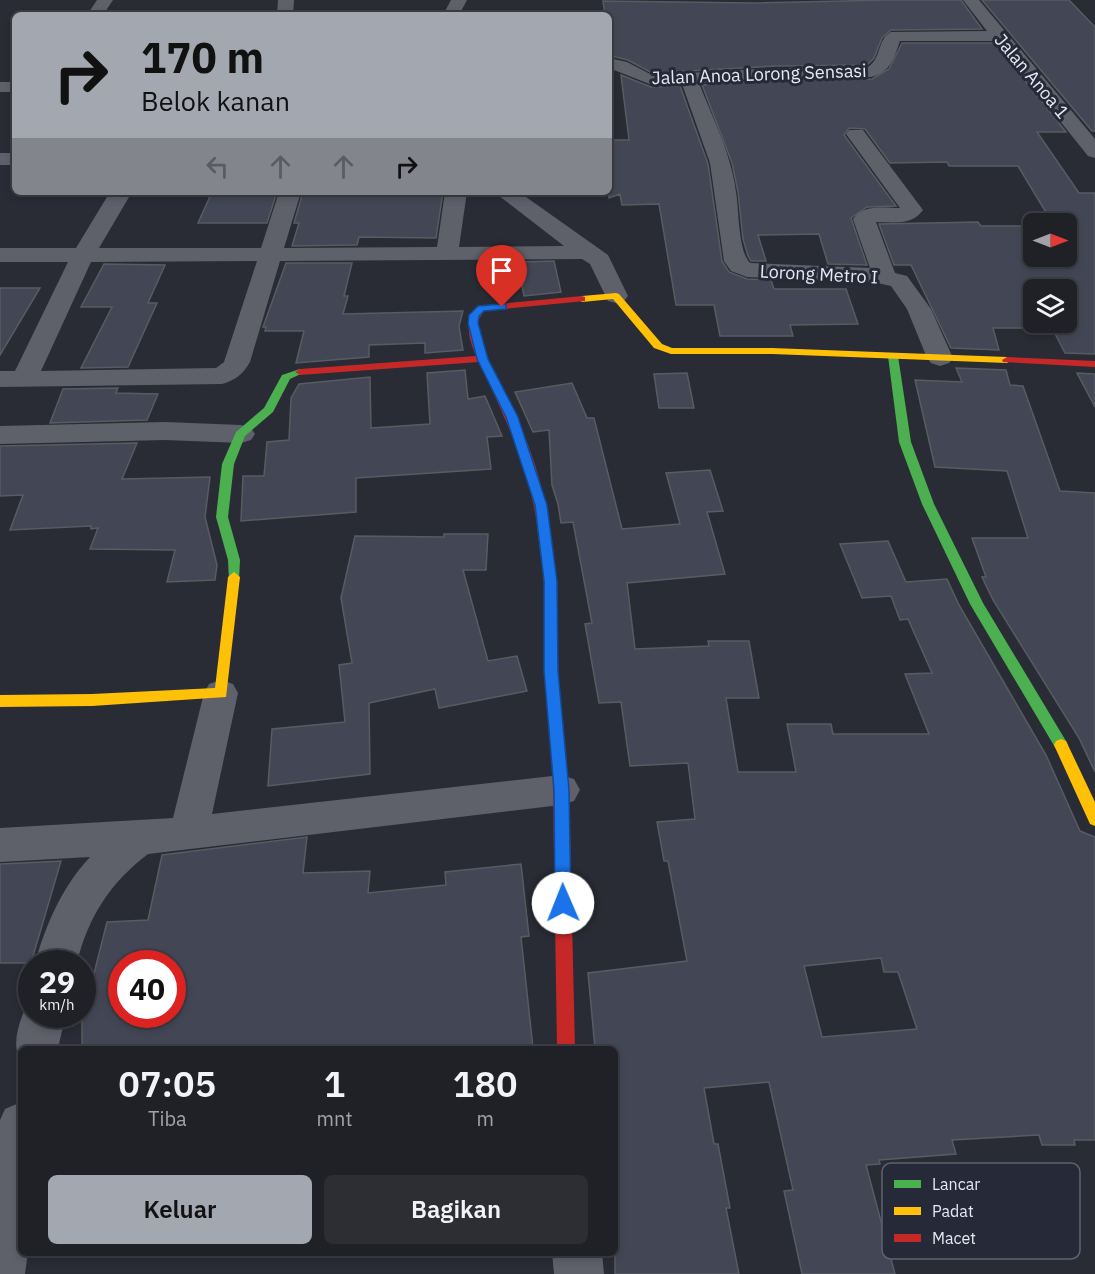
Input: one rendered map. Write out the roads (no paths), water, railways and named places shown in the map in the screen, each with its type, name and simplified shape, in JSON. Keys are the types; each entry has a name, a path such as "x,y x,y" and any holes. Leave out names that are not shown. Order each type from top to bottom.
{"street":[{"name":"Jalan Anoa 1","path":"971,0 1095,152"},
{"name":"Jalan Anoa Lorong Sensasi","path":"612,63 620,64 633,74 646,79 689,79 776,73 871,72 885,62 891,39 897,36 999,36"},
{"path":"889,52 1012,52"},
{"name":"Lorong Metro I","path":"689,79 716,145 724,174 729,229 735,260 739,267 747,270 885,277 899,281 919,309 940,358"},
{"path":"856,134 912,210 907,215 871,215 864,219 885,277"},
{"path":"12,379 119,195"},
{"path":"12,379 222,376 233,369 289,195"},
{"path":"447,254 456,195"},
{"path":"510,195 600,260 616,296 663,350 772,351 1095,364"},
{"path":"0,255 587,252"},
{"path":"566,1046 561,790 551,671 550,581 541,505 512,417 482,359 473,323 474,315 481,308 616,296"},
{"path":"893,356 905,442 928,504 977,604 1064,749 1095,819"},
{"path":"189,833 221,693 235,565 221,510 231,451 241,434 275,403 286,377 301,372 482,359"},
{"path":"0,435 165,431 241,434"},
{"path":"0,701 92,700 221,693"},
{"path":"0,844 139,838 561,790"},
{"path":"60,950 65,930 81,897 118,855 139,838"},
{"path":"36,1046 41,1028"},
{"path":"0,1274 18,1146"},
{"path":"578,1256 579,1274"}]}
